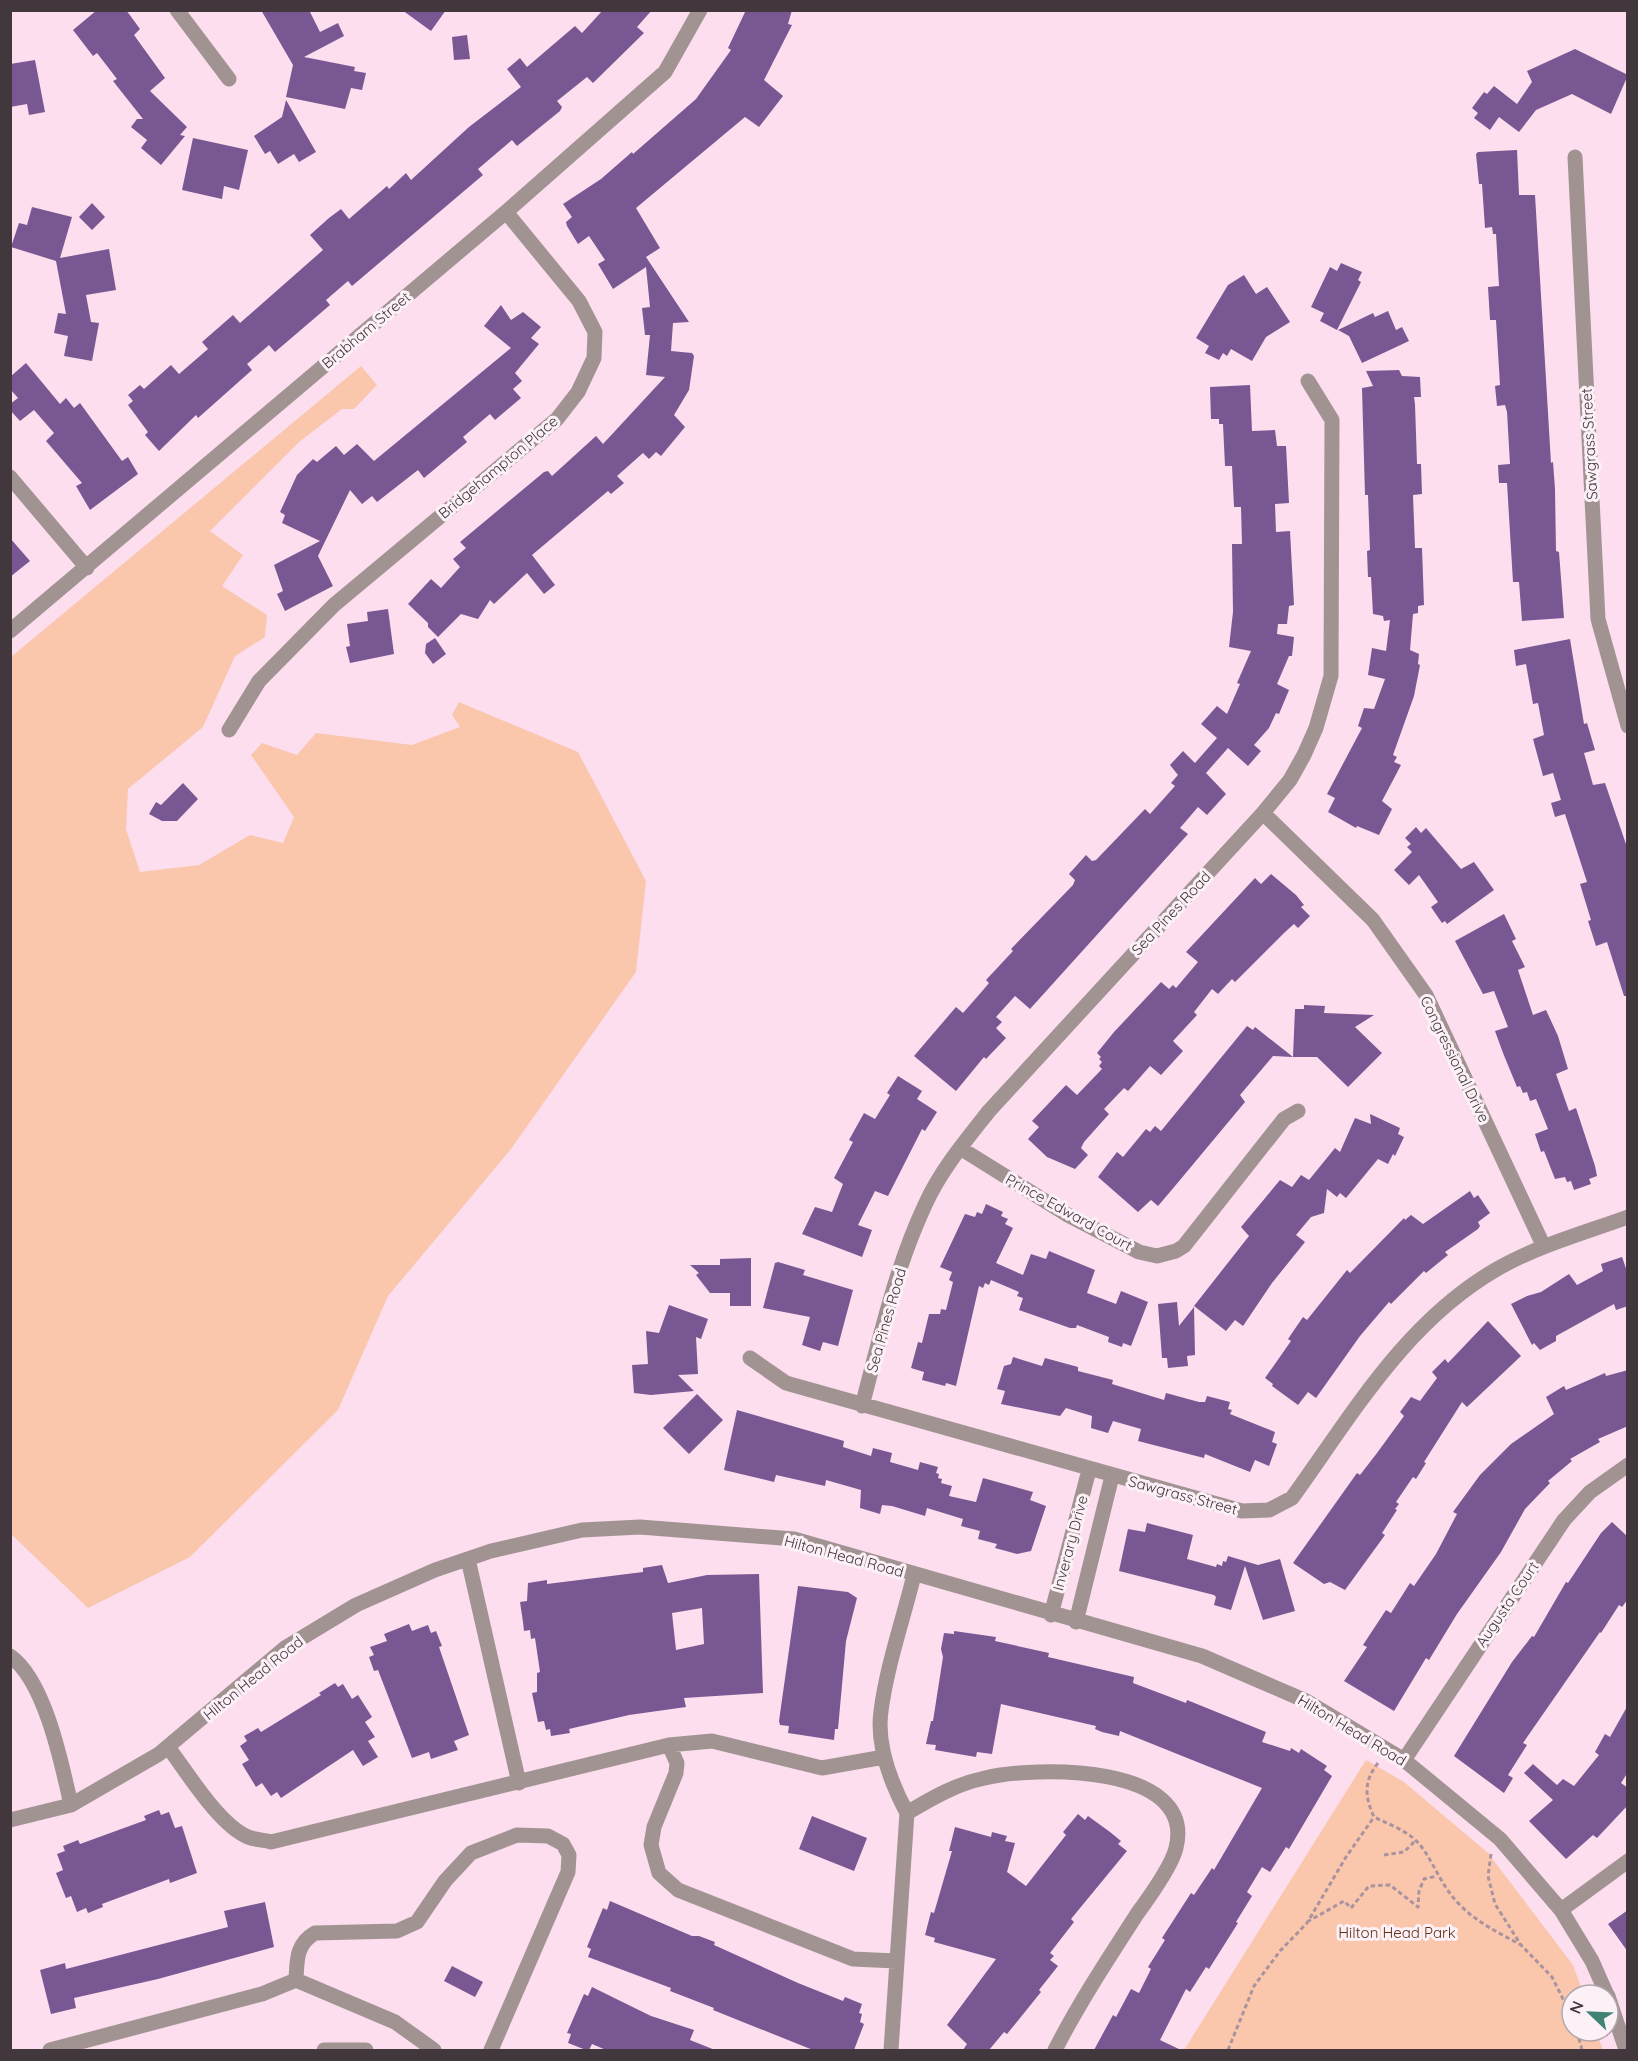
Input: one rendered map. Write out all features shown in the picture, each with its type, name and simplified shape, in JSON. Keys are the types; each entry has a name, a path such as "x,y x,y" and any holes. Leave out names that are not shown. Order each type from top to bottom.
{"street":[{"path":"177,10 229,79"},
{"name":"Brabham Street","path":"10,631 506,212 665,72 700,10"},
{"name":"Sawgrass Street","path":"1575,157 1598,619 1628,726"},
{"name":"Bridgehampton Place","path":"229,730 259,681 333,605 557,419 578,392 594,358 595,332 579,301 506,212"},
{"name":"Sea Pines Road","path":"862,1406 893,1286 925,1204 960,1148 989,1111 1263,813 1290,780 1304,754 1325,703 1331,676 1332,420 1308,381"},
{"path":"10,477 87,568"},
{"name":"Congressional Drive","path":"1263,813 1373,920 1426,995 1544,1247"},
{"name":"Prince Edward Court","path":"960,1148 1066,1214 1139,1252 1157,1256 1176,1251 1184,1246 1284,1119 1298,1111"},
{"name":"Sawgrass Street","path":"750,1358 786,1383 862,1406 1242,1511 1269,1510 1292,1498 1389,1362 1424,1324 1472,1285 1498,1268 1544,1247 1628,1217"},
{"name":"Augusta Court","path":"1404,1760 1564,1520 1590,1492 1628,1465"},
{"name":"Inverary Drive","path":"1052,1615 1089,1470"},
{"path":"1076,1622 1112,1476"},
{"name":"Hilton Head Road","path":"10,1820 71,1804 168,1747 285,1648 356,1605 435,1570 468,1559 582,1530 640,1527 794,1539 1076,1622 1202,1656 1306,1701 1404,1760 1500,1839 1561,1910 1592,1961 1602,1983"},
{"path":"468,1559 519,1783"},
{"path":"891,2050 907,1813 897,1795 884,1757 881,1711 914,1575"},
{"path":"10,1656 30,1681 55,1733 71,1804"},
{"path":"168,1747 236,1830 249,1837 271,1842 669,1745 712,1741 822,1768 884,1757"},
{"path":"669,1745 677,1762 676,1773 654,1827 651,1845 659,1873 678,1890 853,1959 896,1961"},
{"path":"907,1813 950,1788 1018,1771 1079,1772 1124,1781 1152,1791 1168,1804 1177,1822 1176,1848 1152,1892 1076,2010 1055,2050"},
{"path":"296,1980 297,1954 305,1939 315,1933 397,1931 417,1922 445,1881 471,1853 517,1835 548,1836 563,1844 569,1855 568,1872 491,2050"},
{"path":"1561,1910 1628,1861"},
{"path":"50,2050 262,1994 296,1980 394,2022 434,2050"},
{"name":"Hilton Head Road","path":"1620,2032 1626,2050"},
{"path":"324,2050 366,2050"}],"path":[{"path":"1388,1750 1367,1782 1365,1797 1374,1817 1395,1827 1415,1841 1437,1876 1460,1906 1486,1927 1521,1945"},
{"path":"1228,2050 1254,1986 1280,1951 1307,1923 1346,1857 1374,1817"},
{"path":"1500,1839 1488,1858 1490,1886 1495,1904 1521,1945 1552,1977 1560,1993"},
{"path":"1384,1855 1404,1852 1415,1841"},
{"path":"1307,1923 1344,1901 1352,1908 1369,1886 1390,1885 1418,1907 1419,1891 1424,1879 1437,1876"}],"green space":[{"path":"361,366 377,385 354,409 342,409 299,442 210,531 243,555 222,586 267,615 265,637 235,656 203,727 128,789 126,829 140,872 199,865 250,835 283,843 294,817 251,755 262,743 297,755 316,733 412,745 460,727 452,715 459,702 578,752 646,881 636,972 511,1149 388,1296 338,1410 190,1557 88,1608 11,1534 11,657"},
{"name":"Hilton Head Park","path":"1366,1760 1404,1782 1488,1853 1573,1965 1580,1983 1560,1983 1560,2043 1600,2043 1603,2050 1184,2050"}],"building":[{"path":"97,10 126,10 140,29 134,35 165,78 150,91 187,127 180,135 185,136 161,165 141,148 147,140 131,127 137,119 143,119 113,81 117,79 97,53 93,56 73,30"},
{"path":"261,10 309,10 320,32 338,23 344,36 304,57 355,67 354,71 366,73 362,90 351,88 345,109 286,97 293,65"},
{"path":"402,10 446,10 431,31"},
{"path":"603,10 652,10 637,27 644,33 593,83 587,77 557,101 562,107 560,111 517,146 512,140 478,169 483,175 352,286 348,281 326,300 330,305 275,352 269,345 247,364 252,370 198,418 196,415 159,451 145,435 148,432 128,405 133,401 128,395 140,385 144,389 171,365 179,374 208,349 202,342 233,315 240,323 323,250 310,235 329,218 341,209 349,219 387,186 389,189 406,173 411,180 469,127 521,87 507,69 520,58 527,67 575,26 582,33"},
{"path":"746,10 792,10 788,24 792,25 764,80 783,96 759,127 745,117 636,208 660,248 646,257 689,322 673,323 671,351 692,353 694,356 689,390 674,415 685,427 661,456 656,452 649,459 643,453 617,476 624,483 611,494 608,491 532,555 555,585 544,594 527,573 494,604 490,600 478,619 461,614 438,637 428,627 428,623 408,604 431,579 441,588 460,567 453,559 466,548 460,542 544,472 548,471 552,476 596,436 603,444 665,377 646,375 650,335 645,335 642,308 650,307 646,267 613,289 598,264 605,260 589,236 578,244 567,226 566,222 572,217 563,204 601,179 632,152 633,154 696,99 731,50 728,48"},
{"path":"467,35 470,59 454,60 452,37"},
{"path":"1575,49 1628,75 1611,114 1572,94 1536,110 1519,132 1499,117 1490,130 1474,118 1478,113 1472,108 1484,92 1487,94 1494,86 1517,104 1532,82 1527,71"},
{"path":"35,60 45,112 29,115 27,104 10,107 10,64"},
{"path":"286,100 316,152 299,162 294,154 278,164 270,151 265,154 254,136 282,117"},
{"path":"193,138 248,150 239,190 224,186 222,199 182,190"},
{"path":"1517,150 1519,195 1535,195 1551,463 1553,462 1555,489 1556,551 1559,552 1564,618 1522,621 1519,582 1513,582 1507,483 1499,483 1498,465 1510,464 1507,412 1505,405 1497,406 1495,386 1500,385 1496,320 1490,320 1488,287 1499,286 1496,234 1493,234 1492,227 1485,228 1482,184 1479,184 1476,154"},
{"path":"92,203 105,217 92,230 79,217"},
{"path":"32,207 72,217 60,258 109,249 116,290 86,295 91,322 99,323 92,361 64,356 68,336 54,333 58,313 66,314 56,261 11,247 19,223 27,225"},
{"path":"1341,263 1362,272 1358,280 1361,282 1337,330 1320,321 1324,313 1311,307 1330,267 1337,271"},
{"path":"1244,275 1256,294 1267,287 1290,322 1266,337 1252,361 1231,349 1227,356 1223,353 1219,360 1205,353 1209,346 1196,338 1228,285"},
{"path":"501,305 511,320 523,312 541,327 531,338 539,344 515,373 522,381 513,389 521,398 495,420 490,414 463,437 467,442 424,478 418,470 377,502 372,496 362,504 350,490 318,556 333,586 285,611 277,594 283,591 274,565 320,541 282,523 285,515 280,512 297,475 313,459 317,462 336,446 344,455 357,444 374,461 511,348 484,326"},
{"path":"1388,311 1396,330 1402,327 1409,341 1362,363 1349,336 1338,330 1373,313 1375,317"},
{"path":"26,363 60,404 66,398 74,408 80,403 122,461 128,457 138,474 90,510 76,486 82,483 46,441 54,433 34,410 20,421 10,410 10,404 18,398 10,389 10,377"},
{"path":"1399,370 1402,376 1420,377 1421,397 1414,397 1417,464 1421,464 1422,494 1413,495 1415,548 1422,548 1424,605 1418,606 1418,613 1413,614 1410,650 1419,654 1418,664 1420,665 1414,696 1393,755 1397,757 1394,762 1401,765 1382,801 1392,809 1379,835 1357,826 1356,828 1328,812 1335,798 1327,794 1362,728 1358,726 1364,708 1374,709 1385,679 1368,675 1372,648 1386,651 1390,620 1384,621 1383,616 1373,614 1371,577 1368,577 1367,551 1370,550 1368,495 1365,495 1362,388 1373,386 1366,371"},
{"path":"1250,385 1252,431 1275,430 1277,446 1286,446 1289,503 1275,504 1276,532 1290,531 1294,605 1289,606 1287,624 1278,624 1277,634 1294,637 1292,656 1289,656 1277,684 1289,690 1279,714 1276,713 1269,728 1254,745 1261,751 1248,766 1228,748 1206,773 1226,794 1207,815 1198,807 1180,828 1188,834 1030,1009 1015,996 996,1017 1002,1022 996,1028 1006,1038 986,1059 984,1057 956,1091 914,1056 956,1007 963,1013 989,983 986,980 1013,951 1011,949 1073,885 1075,880 1069,874 1086,855 1092,861 1096,860 1145,809 1150,814 1175,786 1171,783 1178,775 1170,765 1183,751 1195,763 1217,738 1201,724 1217,706 1227,714 1240,684 1237,683 1251,651 1229,647 1233,612 1232,544 1242,544 1241,507 1234,507 1232,466 1225,466 1223,424 1219,424 1219,419 1211,419 1210,387"},
{"path":"10,538 30,561 10,577"},
{"path":"388,609 394,654 350,663 346,647 350,646 347,624 368,621 367,612"},
{"path":"435,638 446,654 433,664 425,653 426,644"},
{"path":"1570,639 1584,724 1587,723 1595,750 1584,753 1593,785 1605,783 1628,850 1628,996 1624,996 1607,942 1596,946 1580,884 1587,882 1565,814 1555,817 1551,803 1561,800 1553,773 1543,776 1533,739 1544,735 1538,703 1533,704 1526,664 1516,666 1514,650"},
{"path":"183,783 198,799 177,821 162,821 149,814 156,802 161,805"},
{"path":"1416,827 1421,833 1426,828 1461,869 1474,862 1494,890 1447,924 1445,921 1442,923 1431,907 1438,902 1419,875 1409,885 1394,870 1412,852 1407,847 1411,844 1405,838"},
{"path":"1271,874 1296,895 1304,905 1301,907 1310,916 1298,928 1294,924 1235,982 1232,979 1218,994 1212,989 1194,1012 1197,1015 1173,1041 1183,1051 1161,1075 1150,1066 1128,1091 1124,1088 1104,1109 1109,1114 1084,1142 1081,1148 1088,1155 1075,1169 1047,1157 1028,1139 1039,1127 1032,1121 1066,1085 1077,1095 1102,1069 1099,1066 1102,1062 1099,1059 1101,1057 1097,1053 1114,1032 1161,982 1169,989 1173,985 1176,988 1198,962 1186,952 1255,878 1261,884"},
{"path":"1504,914 1516,939 1512,941 1525,967 1518,970 1533,1015 1546,1010 1558,1036 1568,1069 1556,1074 1569,1111 1576,1108 1595,1166 1597,1176 1589,1179 1591,1184 1574,1190 1571,1181 1567,1182 1565,1177 1555,1179 1544,1151 1541,1152 1535,1134 1548,1129 1536,1099 1530,1101 1527,1092 1523,1093 1520,1086 1517,1087 1503,1053 1495,1031 1508,1027 1494,991 1483,994 1455,941"},
{"path":"1304,1005 1325,1006 1324,1013 1374,1015 1355,1027 1382,1053 1348,1087 1317,1057 1293,1057 1295,1009 1304,1009"},
{"path":"1247,1026 1253,1030 1255,1027 1293,1057 1273,1056 1240,1095 1245,1102 1158,1206 1151,1200 1138,1212 1098,1177 1117,1152 1123,1157 1146,1129 1150,1132 1155,1126 1161,1131"},
{"path":"898,1076 922,1091 917,1099 937,1112 925,1131 922,1129 888,1196 875,1191 858,1225 872,1230 862,1257 802,1234 815,1207 832,1212 843,1184 834,1178 853,1142 849,1140 864,1113 875,1119 890,1095 887,1093"},
{"path":"1370,1114 1400,1128 1398,1134 1404,1137 1395,1156 1393,1154 1388,1164 1378,1159 1346,1198 1340,1193 1337,1197 1327,1189 1324,1213 1311,1217 1296,1235 1305,1242 1272,1283 1243,1326 1235,1320 1226,1331 1194,1306 1249,1236 1241,1227 1280,1180 1292,1187 1301,1175 1309,1180 1335,1148 1340,1152 1355,1118 1371,1124"},
{"path":"1470,1191 1474,1198 1478,1195 1490,1213 1478,1222 1480,1226 1478,1229 1445,1252 1448,1255 1426,1273 1424,1271 1391,1304 1389,1302 1360,1336 1316,1398 1308,1392 1298,1405 1272,1386 1273,1384 1265,1378 1291,1341 1288,1339 1303,1317 1307,1320 1347,1270 1350,1273 1404,1218 1405,1220 1411,1215 1423,1224"},
{"path":"986,1204 1003,1212 1001,1216 1008,1219 1005,1224 1013,1228 996,1263 1023,1275 1031,1254 1046,1259 1049,1251 1095,1270 1087,1293 1116,1304 1121,1291 1148,1302 1131,1346 1123,1343 1122,1347 1108,1342 1109,1337 1077,1325 1076,1328 1070,1328 1019,1310 1023,1298 1017,1296 1019,1292 991,1280 989,1285 985,1283 983,1288 979,1286 956,1386 946,1383 945,1386 922,1380 924,1372 911,1368 918,1342 922,1343 929,1314 940,1314 941,1309 946,1310 953,1282 949,1280 952,1272 940,1267 965,1214 975,1217 977,1212 982,1214"},
{"path":"1622,1257 1628,1274 1628,1306 1616,1310 1614,1304 1556,1336 1556,1341 1540,1350 1534,1343 1532,1345 1511,1304 1541,1292 1569,1274 1577,1285 1603,1271 1601,1264"},
{"path":"751,1258 751,1306 730,1306 730,1293 710,1293 696,1275 699,1273 690,1265 720,1265 720,1259"},
{"path":"775,1263 805,1270 803,1275 853,1290 838,1346 823,1342 820,1351 802,1345 810,1317 763,1308"},
{"path":"1177,1302 1179,1326 1194,1307 1195,1355 1187,1356 1188,1366 1168,1368 1167,1358 1162,1358 1158,1304"},
{"path":"669,1305 708,1319 701,1339 696,1337 698,1374 678,1375 694,1391 651,1395 634,1393 632,1365 648,1364 646,1331 659,1333"},
{"path":"1488,1321 1521,1356 1467,1407 1462,1402 1424,1462 1426,1463 1416,1479 1413,1477 1396,1502 1399,1504 1395,1509 1397,1510 1382,1533 1385,1535 1345,1590 1330,1582 1324,1584 1293,1563 1357,1473 1360,1475 1404,1416 1400,1412 1411,1397 1420,1401 1437,1378 1432,1372 1445,1359 1448,1363"},
{"path":"1013,1357 1042,1366 1045,1358 1078,1367 1078,1371 1113,1380 1112,1384 1164,1400 1166,1393 1199,1402 1205,1402 1207,1396 1230,1402 1228,1409 1232,1410 1230,1414 1275,1432 1272,1442 1277,1444 1269,1466 1255,1460 1250,1472 1205,1454 1204,1458 1138,1441 1141,1429 1113,1421 1108,1433 1091,1428 1092,1416 1066,1408 1060,1416 1001,1404 1005,1391 997,1389 1004,1366 1011,1364"},
{"path":"1628,1370 1628,1426 1598,1439 1600,1442 1570,1459 1572,1461 1548,1481 1550,1483 1525,1509 1501,1552 1457,1614 1429,1660 1426,1658 1394,1711 1344,1681 1367,1647 1363,1645 1386,1610 1391,1613 1410,1583 1414,1586 1436,1554 1457,1514 1453,1512 1480,1475 1511,1444 1554,1414 1546,1397 1564,1386 1566,1390 1605,1373 1606,1376"},
{"path":"697,1394 723,1420 689,1454 663,1428"},
{"path":"737,1410 844,1441 843,1447 871,1456 873,1448 892,1453 890,1462 918,1470 920,1462 938,1467 936,1473 939,1474 938,1478 942,1479 941,1483 952,1486 949,1496 976,1502 983,1478 1033,1492 1030,1500 1046,1506 1031,1551 1017,1554 995,1548 997,1544 978,1539 980,1531 961,1526 963,1519 927,1508 925,1516 892,1506 882,1505 880,1514 860,1508 861,1490 826,1480 825,1486 776,1475 774,1482 724,1470"},
{"path":"1612,1522 1628,1537 1628,1599 1622,1607 1619,1605 1523,1743 1527,1745 1508,1775 1513,1778 1504,1793 1454,1756 1512,1662 1532,1636 1534,1637 1566,1582 1568,1583 1601,1533"},
{"path":"1147,1523 1193,1535 1187,1559 1216,1567 1217,1564 1222,1566 1228,1556 1258,1565 1280,1559 1295,1611 1263,1620 1245,1566 1231,1610 1214,1605 1216,1597 1214,1595 1119,1571 1128,1529 1145,1532"},
{"path":"662,1565 668,1583 707,1575 759,1574 763,1693 684,1698 686,1707 629,1715 569,1729 570,1733 551,1736 550,1729 546,1730 544,1721 538,1722 532,1693 537,1692 537,1673 540,1672 535,1638 531,1639 530,1630 524,1631 520,1602 527,1601 528,1583 547,1580 547,1584 643,1572 643,1568","holes":["702,1608 704,1644 676,1650 672,1613"]},
{"path":"798,1586 848,1592 857,1598 846,1641 838,1729 835,1729 834,1740 788,1733 789,1726 780,1725 779,1721"},
{"path":"409,1624 412,1631 428,1625 431,1633 436,1631 442,1646 439,1647 469,1735 454,1741 458,1750 431,1759 429,1752 412,1758 378,1670 374,1671 369,1657 374,1655 370,1647 387,1641 384,1634"},
{"path":"954,1631 996,1637 995,1641 1049,1653 1048,1657 1134,1677 1133,1683 1186,1703 1187,1700 1266,1732 1262,1742 1290,1751 1291,1748 1299,1753 1301,1749 1327,1766 1324,1770 1332,1776 1289,1849 1286,1847 1270,1872 1262,1867 1247,1892 1252,1896 1236,1922 1238,1923 1209,1969 1206,1967 1190,1992 1186,1989 1160,2040 1181,2050 1094,2050 1113,2015 1116,2017 1131,1989 1139,1993 1151,1969 1148,1967 1165,1940 1162,1938 1191,1893 1194,1895 1212,1868 1214,1870 1262,1788 1120,1731 1119,1736 1095,1729 1096,1726 1001,1704 992,1754 977,1752 976,1757 935,1750 936,1745 926,1744 931,1721 933,1721 943,1657 941,1649 944,1633 954,1634"},
{"path":"335,1683 338,1687 343,1684 352,1699 358,1695 372,1717 365,1722 375,1737 368,1741 378,1757 363,1766 353,1750 281,1798 277,1792 271,1796 262,1783 256,1787 242,1764 249,1760 240,1746 247,1741 244,1736 258,1728 261,1732 321,1695 319,1693"},
{"path":"1628,1705 1628,1772 1621,1783 1628,1788 1628,1805 1597,1838 1593,1835 1566,1859 1529,1821 1553,1800 1524,1773 1533,1764 1557,1785 1563,1779 1574,1786 1599,1755 1595,1752 1605,1734 1610,1737"},
{"path":"159,1810 161,1815 169,1812 175,1828 182,1826 197,1873 170,1883 169,1879 102,1904 103,1907 88,1913 86,1908 77,1912 71,1896 66,1898 56,1873 63,1870 57,1854 65,1851 63,1846 78,1840 80,1844 146,1820 144,1816"},
{"path":"1078,1814 1085,1820 1088,1816 1110,1832 1121,1841 1118,1844 1127,1851 1071,1919 1074,1922 1050,1953 1054,1956 1050,1960 1058,1966 1039,1990 1041,1992 1007,2034 1004,2032 989,2050 963,2050 967,2044 947,2025 996,1959 934,1942 935,1938 925,1935 931,1912 934,1913 952,1851 949,1851 955,1827 991,1837 992,1832 1007,1836 1005,1841 1015,1843 1007,1872 1026,1886 1066,1835 1063,1832"},
{"path":"812,1816 867,1838 854,1871 799,1849"},
{"path":"610,1901 692,1936 715,1942 714,1945 798,1983 843,2001 845,1997 862,2004 859,2013 862,2014 860,2022 864,2024 854,2050 813,2050 713,2010 714,2008 670,1991 671,1988 588,1957 591,1949 587,1947 603,1908 607,1910"},
{"path":"265,1902 274,1947 158,1979 74,1998 76,2008 51,2014 40,1970 65,1963 66,1969 228,1927 224,1911"},
{"path":"1628,1910 1628,1952 1608,1924"},
{"path":"452,1966 483,1982 475,1997 444,1981"},
{"path":"592,1987 651,2016 694,2030 690,2040 715,2050 606,2050 592,2044 589,2050 586,2050 568,2043 571,2034 567,2033 584,1994 588,1996"}]}
